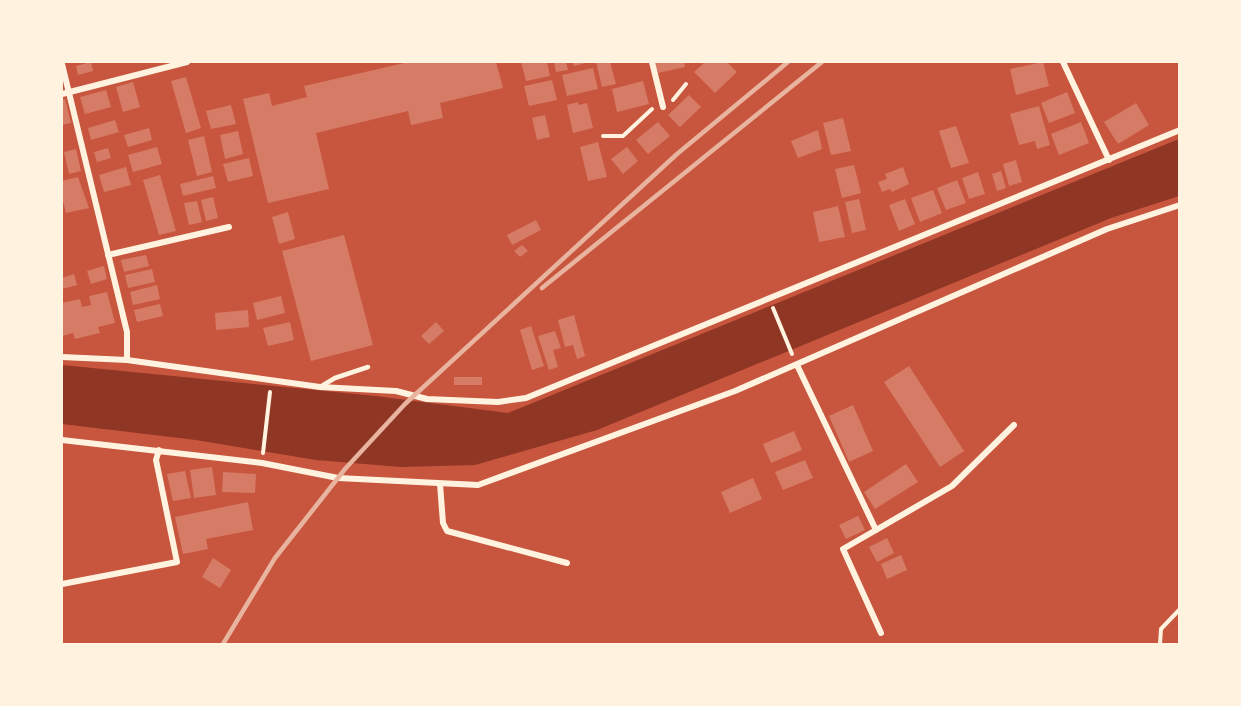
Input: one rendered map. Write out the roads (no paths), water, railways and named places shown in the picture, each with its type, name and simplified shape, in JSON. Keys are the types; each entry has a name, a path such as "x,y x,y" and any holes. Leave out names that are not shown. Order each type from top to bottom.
{"street":[{"path":"65,93 187,62"},
{"path":"652,62 663,107"},
{"path":"1063,62 1109,160"},
{"path":"62,64 65,93 127,332 127,360"},
{"path":"62,357 127,360 320,387 396,391 427,399 498,402 526,398 1179,130"},
{"path":"62,440 262,463 339,478 478,485 735,391 1107,229 1179,205"},
{"path":"108,255 229,227"},
{"path":"796,365 876,531"},
{"path":"881,633 843,549 952,486 1014,425"},
{"path":"62,584 177,562 156,460 159,450"},
{"path":"440,484 443,523 447,531 567,563"}],"lane":[{"path":"320,387 335,378 368,367"}],"railway":[{"path":"223,644 275,558 345,469 405,404 677,154 788,62"},
{"path":"542,288 822,62"}]}
